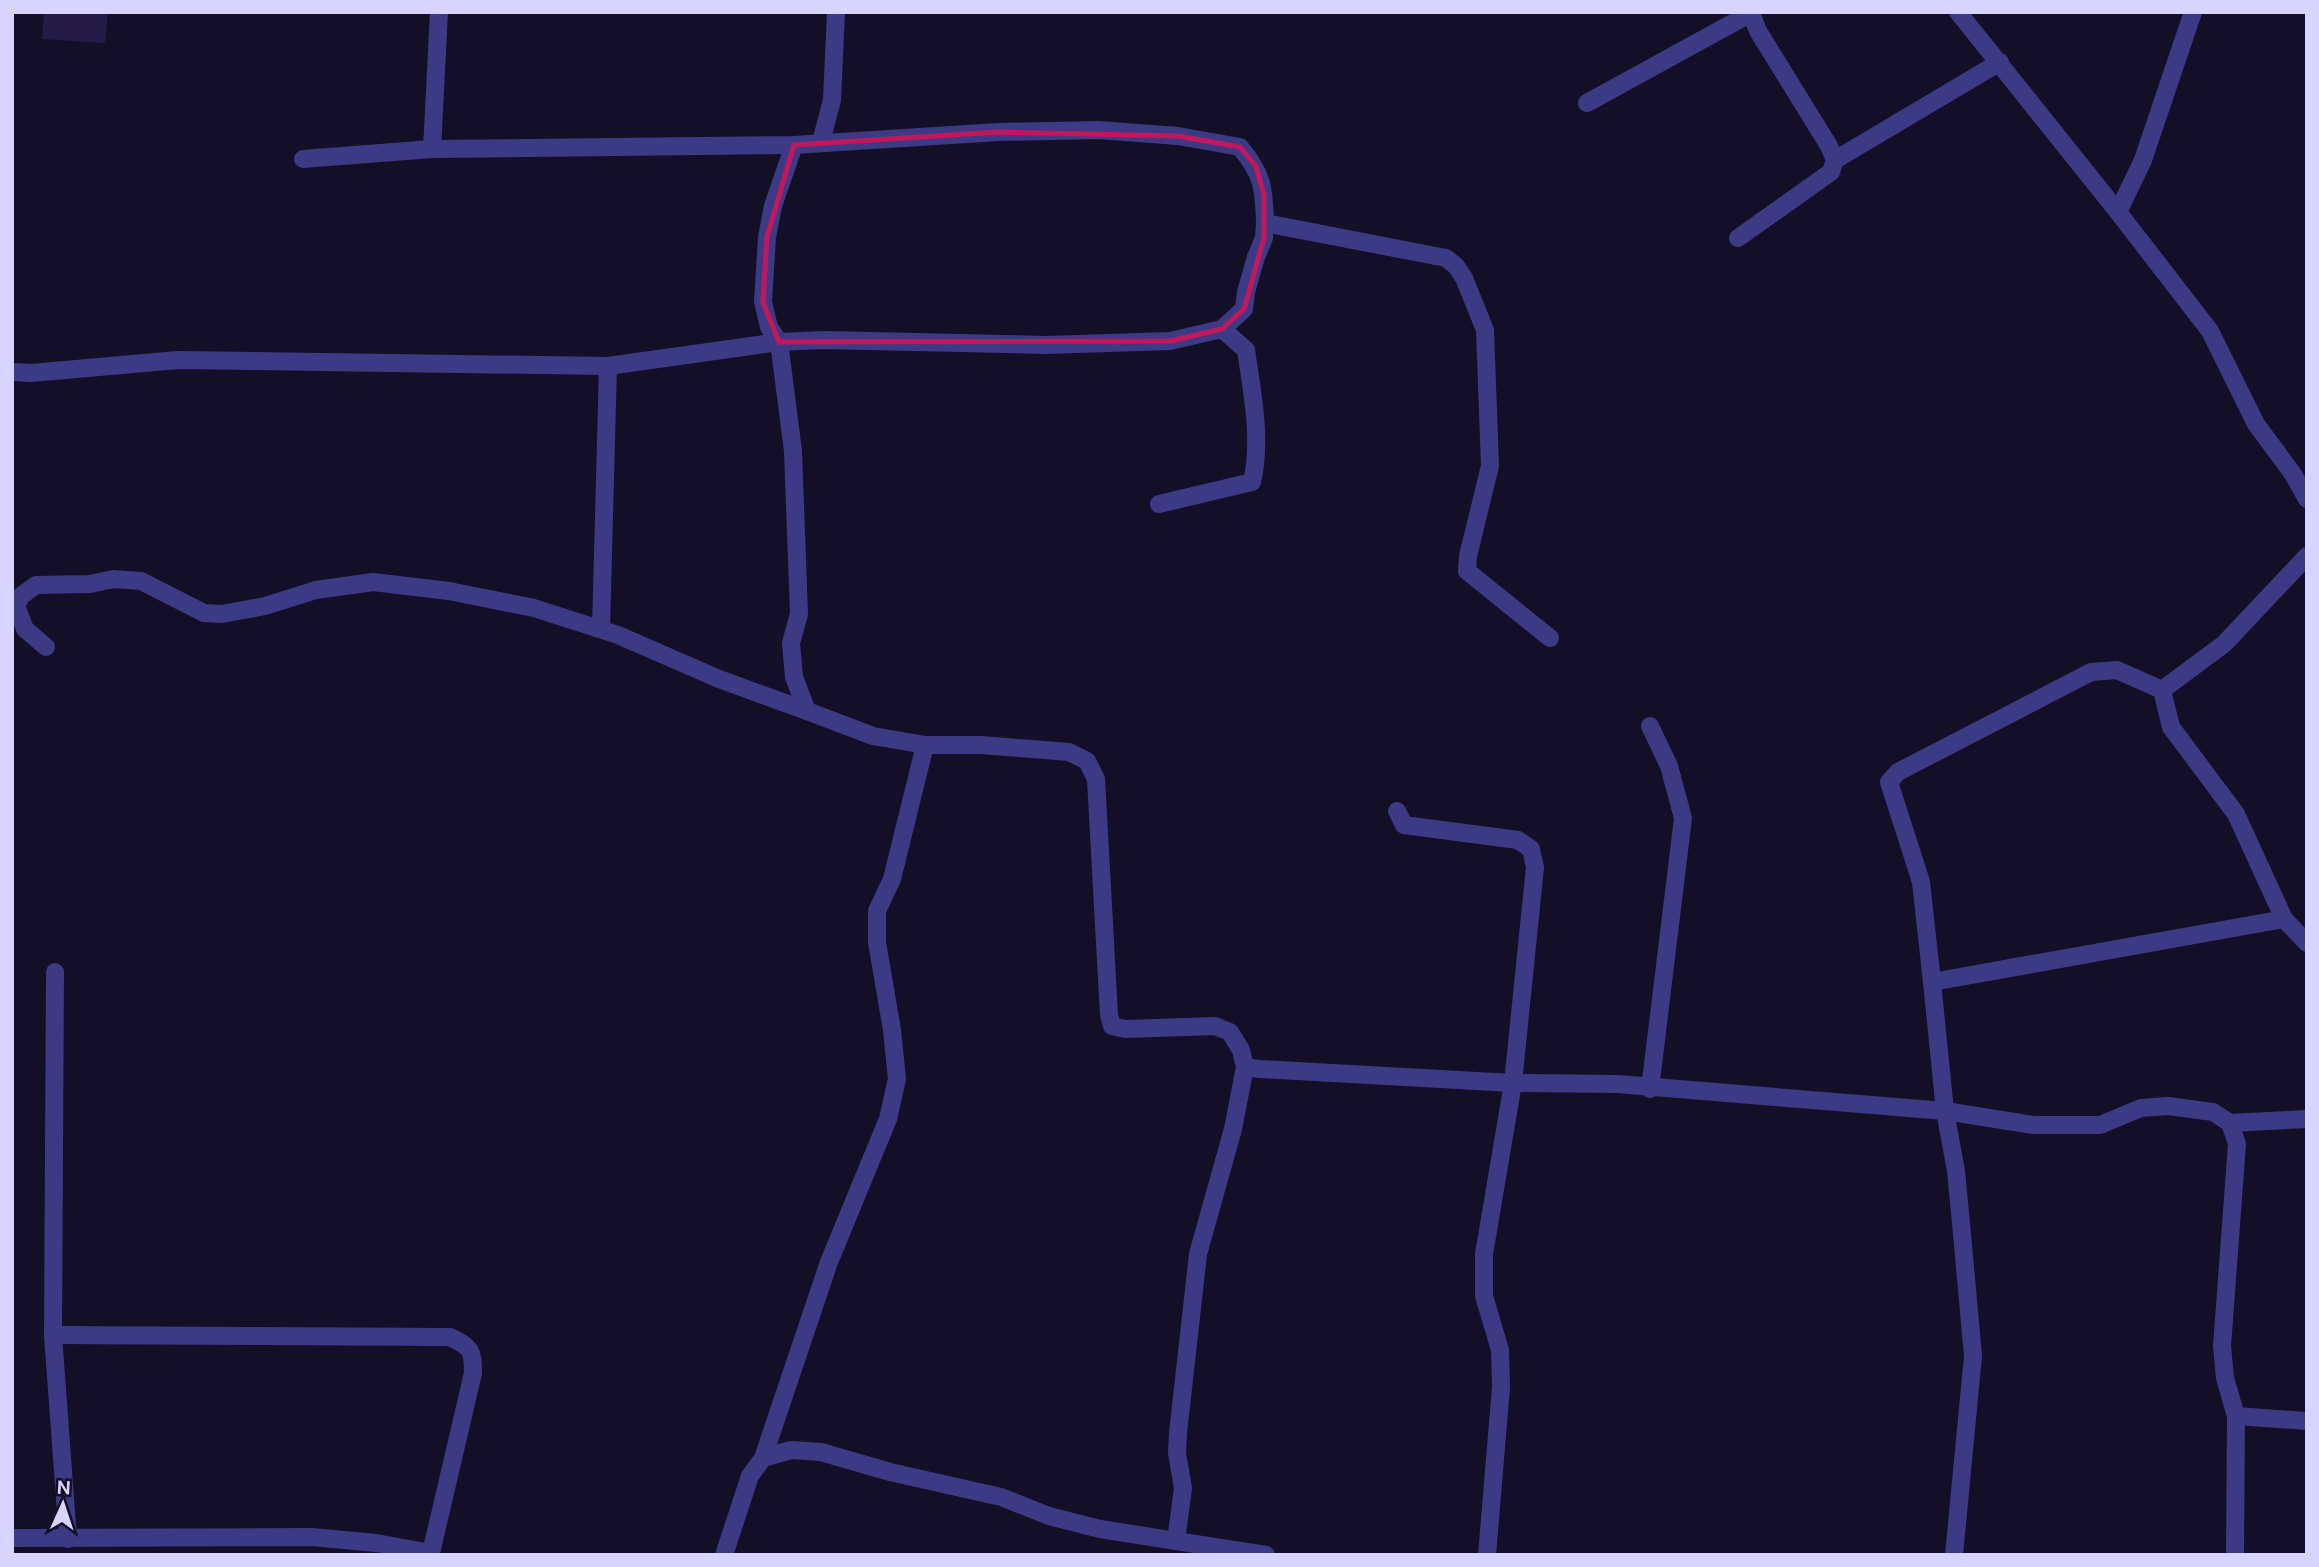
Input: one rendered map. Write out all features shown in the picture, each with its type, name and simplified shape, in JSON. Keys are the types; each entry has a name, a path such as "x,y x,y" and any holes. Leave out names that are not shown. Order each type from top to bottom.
{"street":[{"path":"432,149 439,12"},
{"path":"821,142 832,100 836,12"},
{"path":"1958,12 2210,331 2256,424 2293,474 2307,499"},
{"path":"2118,212 2143,160 2193,12"},
{"path":"1587,103 1744,15 1758,31 1835,160"},
{"path":"1738,238 1831,172 1835,160 2000,62"},
{"path":"303,159 432,149 793,145 998,132 1098,130 1178,136 1240,147 1256,166 1264,195 1264,238 1246,292 1244,309 1254,410 1255,468 1252,482 1159,504"},
{"path":"793,145 766,237 763,302 769,327 779,342 793,451 799,614 791,643 794,677 807,711"},
{"path":"1265,223 1446,258 1460,272 1485,330 1490,466 1468,556 1467,571 1549,638"},
{"path":"12,372 31,373 178,360 608,366 779,342 823,340 1012,345 1170,341 1222,329 1244,309"},
{"path":"1222,329 1246,350"},
{"path":"601,629 608,366"},
{"path":"2162,690 2224,644 2307,556"},
{"path":"46,647 24,629 16,606 21,596 36,585 90,584 113,579 141,581 204,613 222,614 265,606 316,590 373,582 449,591 534,608 601,629 719,679 873,736 925,746 981,745 1069,752 1087,761 1096,779 1109,1015 1112,1026 1125,1029 1215,1026 1230,1032 1241,1049 1245,1066 1233,1129 1198,1254 1178,1433 1177,1453 1183,1488 1176,1541"},
{"path":"1954,1555 1973,1356 1957,1184 1945,1111 1921,883 1889,782 1898,772 2091,672 2117,670 2162,690"},
{"path":"2162,690 2171,727 2236,814 2284,919 2307,943"},
{"path":"1650,726 1669,766 1683,818 1650,1089"},
{"path":"724,1555 750,1476 763,1458 829,1262 888,1119 897,1079 892,1030 877,942 877,911 892,879 925,746"},
{"path":"1397,811 1404,825 1518,839 1531,849 1535,867 1513,1083 1484,1254 1484,1296 1500,1350 1501,1387 1487,1555"},
{"path":"1932,982 2284,919"},
{"path":"55,972 53,1335 68,1539"},
{"path":"1245,1066 1272,1070 1513,1083 1618,1084 1650,1089 1945,1111 2034,1125 2100,1125 2141,1108 2168,1106 2213,1112 2230,1123 2307,1119"},
{"path":"2230,1123 2237,1144 2222,1346 2225,1378 2236,1416 2235,1555"},
{"path":"12,1538 68,1539 96,1546 312,1537 376,1544 431,1554 473,1373 473,1356 467,1345 450,1337 53,1335"},
{"path":"2236,1416 2307,1421"},
{"path":"763,1458 791,1450 821,1452 890,1472 1001,1497 1049,1516 1100,1529 1266,1555"}],"highlighted area":[{"path":"998,132 1178,136 1240,147 1256,166 1264,195 1264,238 1244,309 1222,329 1170,341 779,342 763,302 767,237 794,145"}],"building":[{"path":"44,12 108,12 105,43 42,39"}]}
